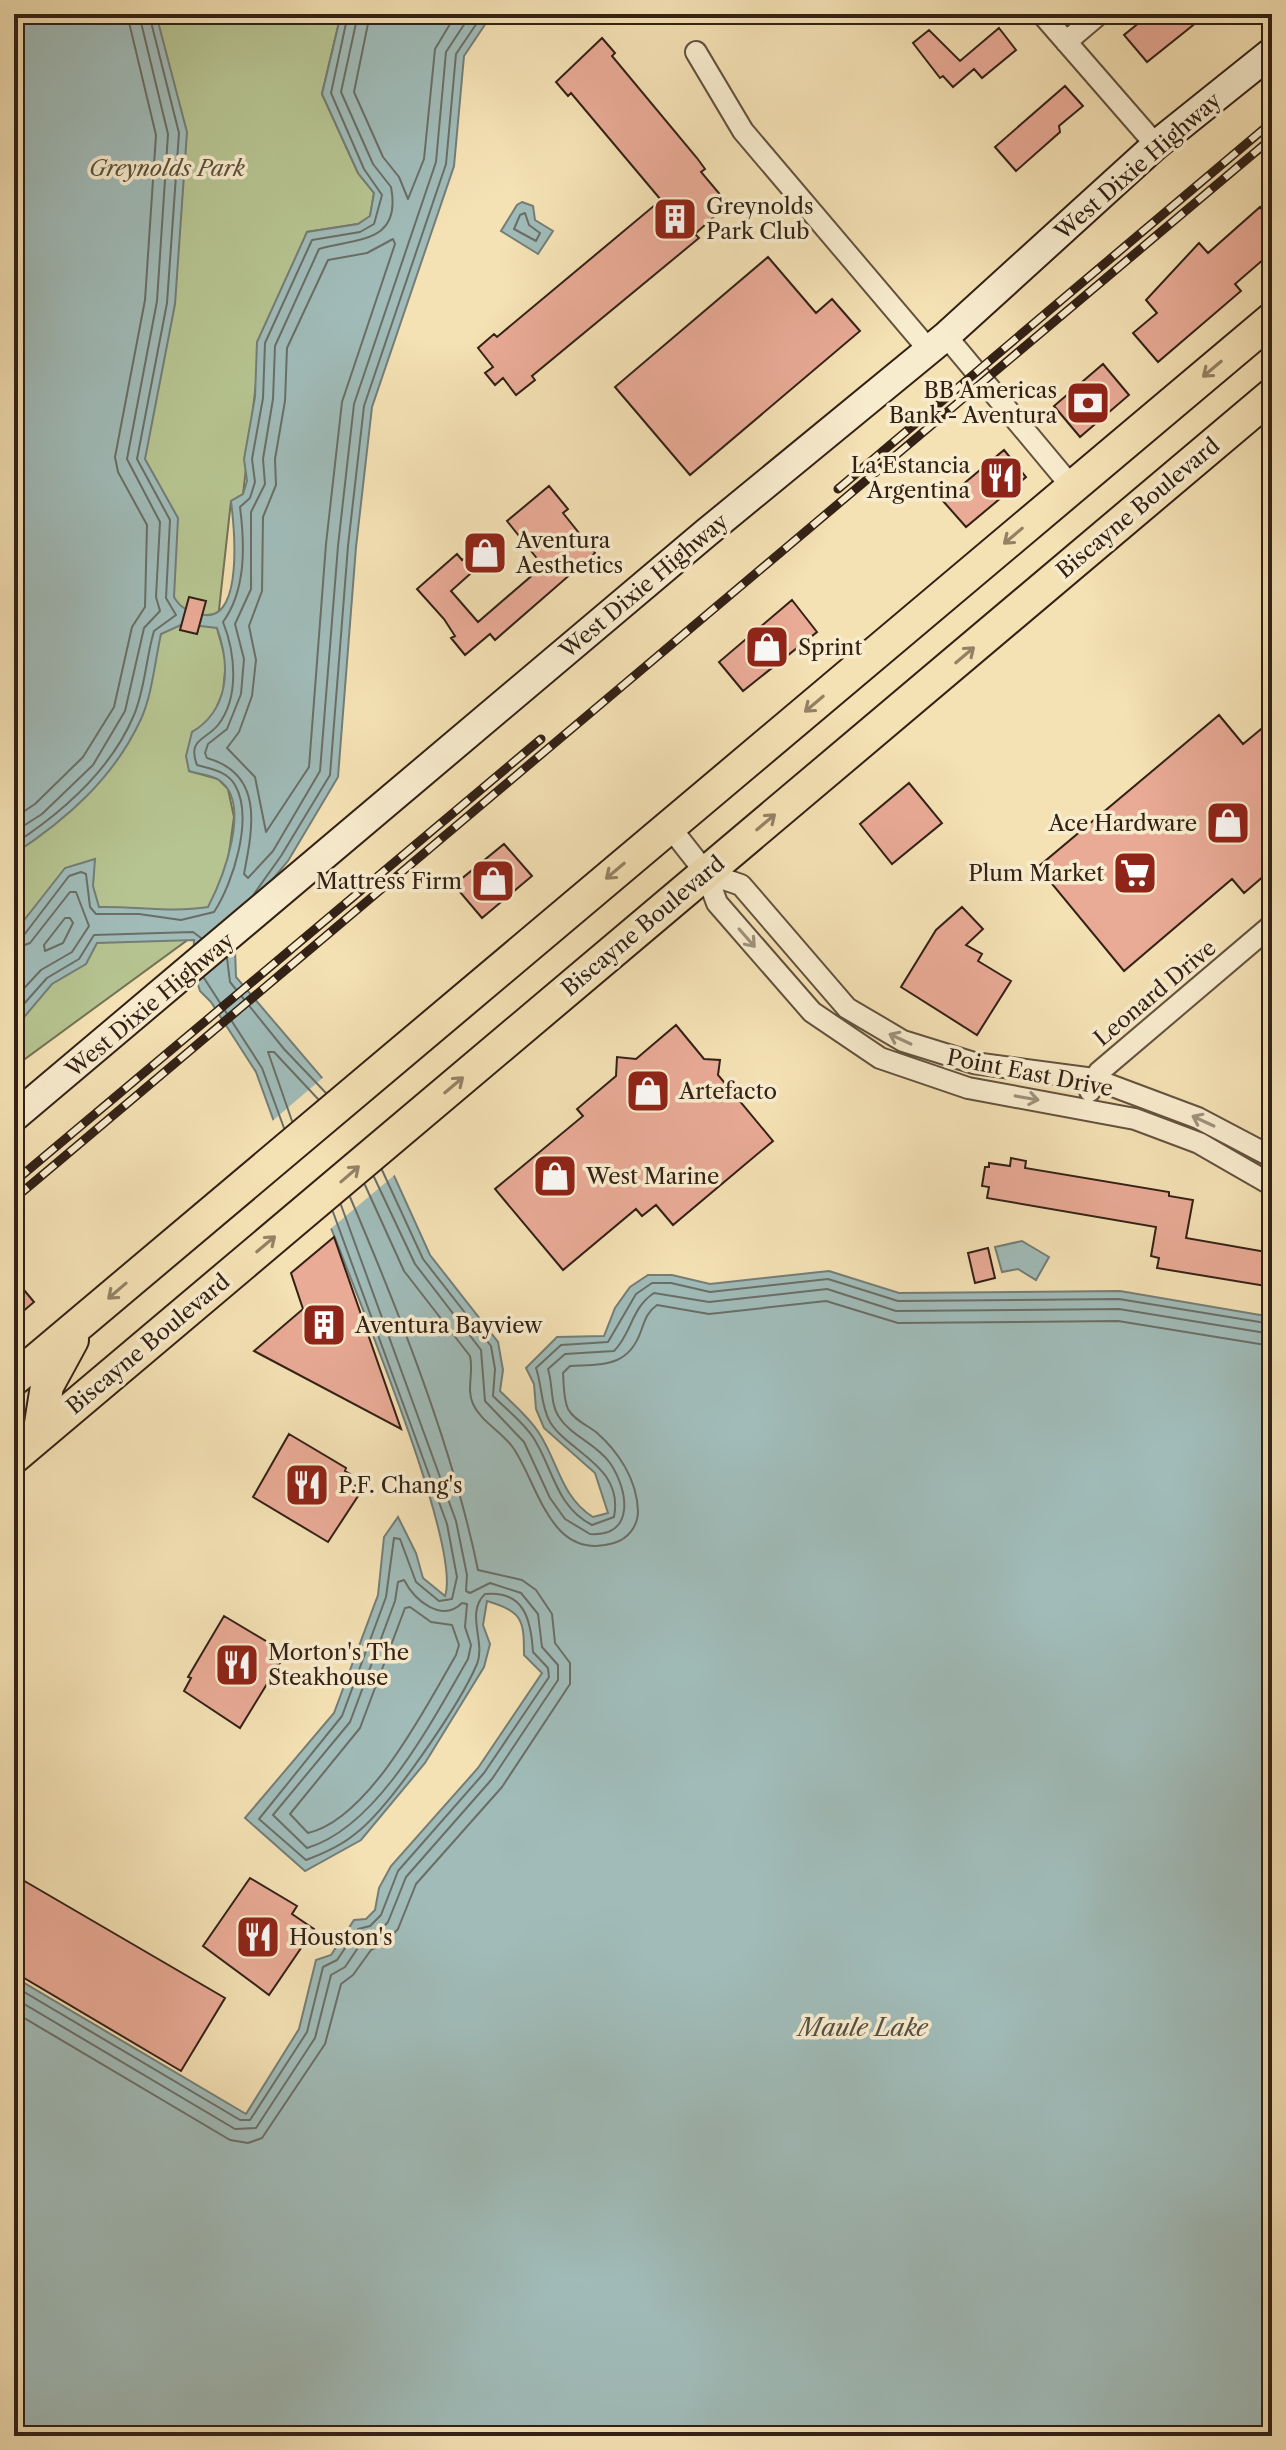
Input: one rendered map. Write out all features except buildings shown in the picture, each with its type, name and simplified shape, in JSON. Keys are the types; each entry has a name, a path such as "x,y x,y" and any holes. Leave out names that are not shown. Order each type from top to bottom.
{"main road":[{"path":"14,1379 1272,319"},
{"name":"Biscayne Boulevard","path":"14,1457 1272,395"},
{"path":"39,1436 47,1386 84,1320"}],"street":[{"path":"1042,14 1156,145"},
{"path":"1066,42 1099,14"},
{"path":"696,52 743,131 1072,487"},
{"name":"West Dixie Highway","path":"14,1117 172,987 706,533 937,343 1156,145 1272,52"},
{"name":"Point East Drive","path":"669,826 706,873 717,903 812,1012 867,1050 919,1074 968,1088 1086,1108 1168,1130 1227,1158 1272,1185"},
{"name":"Point East Drive","path":"706,873 741,885 847,1008 903,1041 974,1063 1094,1079 1198,1118 1272,1157"},
{"name":"Leonard Drive","path":"1086,1108 1094,1079 1272,925"}],"green space":[{"name":"Greynolds Park","path":"14,14 341,14 322,94 358,173 374,193 370,217 358,224 307,232 257,375 243,494 231,501 217,628 226,661 223,692 211,721 192,732 189,771 218,779 228,789 234,817 227,868 197,933 14,1067"}],"water":[{"name":"Maule Lake","path":"14,14 156,14 187,132 175,304 145,459 178,518 174,597 187,610 205,615 217,612 226,602 231,587 234,530 231,501 243,494 247,481 244,459 255,397 257,342 307,232 358,224 370,216 374,193 358,173 322,94 341,14 492,14 464,56 454,166 372,407 356,547 338,777 288,861 266,887 235,949 236,977 381,1147 430,1255 498,1342 503,1370 500,1391 535,1427 567,1489 582,1509 593,1517 608,1513 595,1473 544,1428 536,1409 534,1384 526,1368 557,1337 604,1336 615,1308 630,1287 648,1275 672,1275 710,1284 829,1271 899,1293 1120,1291 1272,1317 1272,2436 14,2436 14,1977 246,2114 299,2029 316,1960 331,1955 354,1920 366,1919 375,1910 379,1888 391,1866 478,1768 542,1673 524,1655 519,1619 508,1609 487,1601 483,1625 490,1644 484,1667 425,1763 361,1840 305,1871 245,1818 334,1713 378,1595 384,1537 398,1517 416,1553 423,1578 445,1596 446,1569 438,1528 406,1423 336,1240 319,1200 284,1149 256,1072 211,1002 200,991 193,969 194,940 97,943 86,964 52,984 14,1029 14,933 65,868 95,859 93,886 99,907 208,907 232,842 234,806 229,791 219,780 189,771 186,756 192,732 204,723 220,700 225,672 217,628 183,624 161,634 145,710 117,760 87,796 14,854"},
{"path":"522,202 533,206 535,220 553,231 538,254 501,231"},
{"path":"1022,1241 1049,1257 1036,1280 1018,1269 1002,1272 995,1247"}],"pier":[{"path":"326,1075 384,1145 397,1173 328,1231 316,1202 280,1151 270,1123"}],"railway":[{"path":"838,489 1272,122"},
{"path":"14,1199 1272,138"},
{"path":"14,1182 541,739"}],"place":[{"name":"Greynolds Park Club","path":"675,219"},
{"name":"BB Americas Bank - Aventura","path":"1088,403"},
{"name":"La Estancia Argentina","path":"1001,478"},
{"name":"Aventura Aesthetics","path":"485,553"},
{"name":"Sprint","path":"767,647"},
{"name":"Ace Hardware","path":"1228,823"},
{"name":"Plum Market","path":"1135,873"},
{"name":"Mattress Firm","path":"493,881"},
{"name":"Artefacto","path":"648,1091"},
{"name":"West Marine","path":"555,1176"},
{"name":"Aventura Bayview","path":"324,1325"},
{"name":"P.F. Chang's","path":"307,1485"},
{"name":"Morton's The Steakhouse","path":"237,1665"},
{"name":"Houston's","path":"258,1937"}]}
